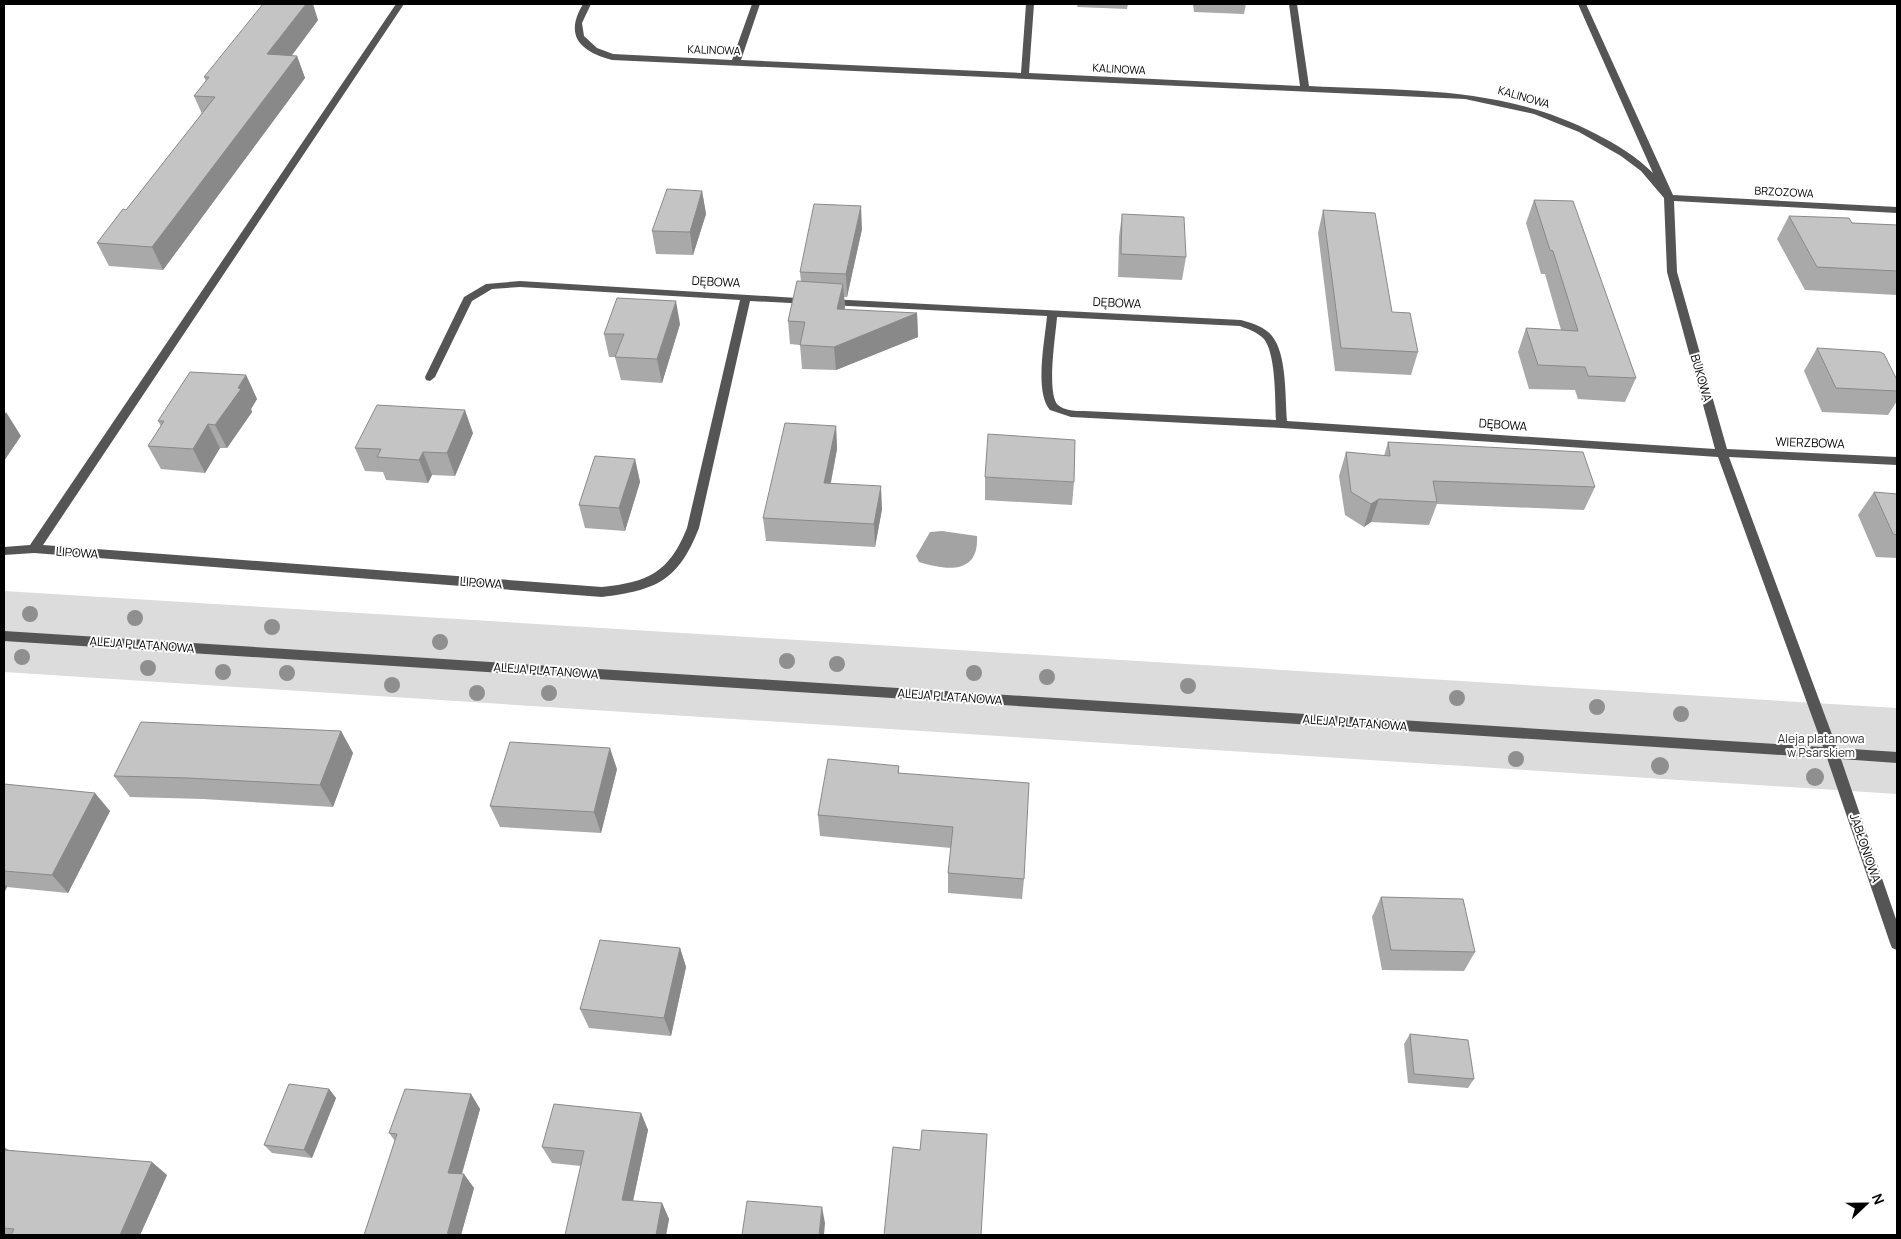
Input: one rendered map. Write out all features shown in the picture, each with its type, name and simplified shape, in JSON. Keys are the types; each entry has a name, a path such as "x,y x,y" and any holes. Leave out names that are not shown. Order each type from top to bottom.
{"street":[{"path":"34,549 400,4"},
{"name":"KALINOWA","path":"587,4 578,22 578,34 585,44 596,52 612,57 1465,96 1517,105 1579,126 1645,170 1669,198"},
{"path":"736,62 756,4"},
{"path":"1025,76 1030,4"},
{"path":"1293,4 1305,88"},
{"name":"BUKOWA","path":"1582,4 1669,198 1672,272 1722,454 1832,753"},
{"name":"BRZOZOWA","path":"1669,198 1897,210"},
{"name":"DĘBOWA","path":"430,377 468,299 490,286 520,284 746,298 1241,323 1258,329 1271,341 1275,358 1282,424"},
{"name":"LIPOWA","path":"4,551 34,549 565,590 602,592 631,589 656,579 677,563 686,549 693,528 746,298"},
{"name":"DĘBOWA","path":"1052,314 1048,387 1050,404 1056,409 1084,415 1282,424 1722,454"},
{"name":"WIERZBOWA","path":"1722,454 1897,461"},
{"name":"ALEJA PLATANOWA","path":"4,636 1897,757"},
{"name":"JABŁONIOWA","path":"1832,753 1897,943"}],"green space":[{"name":"Aleja platanowa w Psarskiem","path":"4,591 1897,708 1897,794 4,672"}],"shaded area":[{"path":"942,531 977,536 973,557 967,563 960,567 951,568 919,562 916,556 930,532"}],"building":[{"path":"263,4 306,4 267,54 297,56 152,247 97,243 123,209 126,210 215,97 194,96 209,77 204,77"},
{"path":"667,189 702,191 690,232 652,231"},
{"path":"1534,200 1573,201 1636,378 1588,376 1585,367 1538,365 1526,328 1578,331 1553,251 1550,250"},
{"path":"814,204 861,206 846,274 800,272"},
{"path":"1323,210 1375,213 1392,312 1410,313 1418,352 1341,348"},
{"path":"1122,214 1184,217 1186,257 1121,254"},
{"path":"1789,216 1849,218 1852,223 1897,225 1897,271 1817,267"},
{"path":"797,281 843,284 837,309 917,313 834,347 800,345 805,322 788,321"},
{"path":"617,298 676,301 657,359 615,357 624,334 604,334"},
{"path":"1817,348 1880,352 1884,354 1897,380 1897,391 1836,388"},
{"path":"190,372 246,375 238,388 241,389 215,425 208,424 193,449 148,446 164,421 158,421"},
{"path":"377,405 465,410 447,453 423,452 419,460 377,457 381,449 355,448"},
{"path":"785,423 836,426 824,483 881,486 874,524 763,518"},
{"path":"988,434 1075,440 1074,482 985,477"},
{"path":"1388,442 1583,452 1595,487 1433,481 1437,502 1379,499 1371,504 1351,492 1346,452 1390,456"},
{"path":"595,456 635,459 619,508 579,505"},
{"path":"1874,492 1897,494 1897,535 1893,534"},
{"path":"141,722 341,731 320,785 114,776"},
{"path":"510,742 610,748 594,812 490,806"},
{"path":"828,759 899,766 898,773 1029,783 1024,879 948,873 953,827 818,815"},
{"path":"4,784 95,793 52,875 4,871"},
{"path":"1381,897 1463,899 1475,952 1391,950"},
{"path":"600,940 680,948 664,1018 580,1009"},
{"path":"1410,1034 1468,1040 1474,1079 1414,1074"},
{"path":"289,1084 329,1089 304,1150 264,1145"},
{"path":"405,1089 471,1094 448,1173 464,1174 447,1235 364,1235 397,1134 389,1133"},
{"path":"554,1104 641,1113 622,1200 662,1203 656,1235 565,1235 584,1151 542,1147"},
{"path":"922,1130 987,1134 981,1235 884,1235 893,1147 920,1150"},
{"path":"4,1150 152,1162 120,1235 11,1235 14,1229 4,1228"},
{"path":"747,1201 822,1207 819,1235 742,1235"}]}
